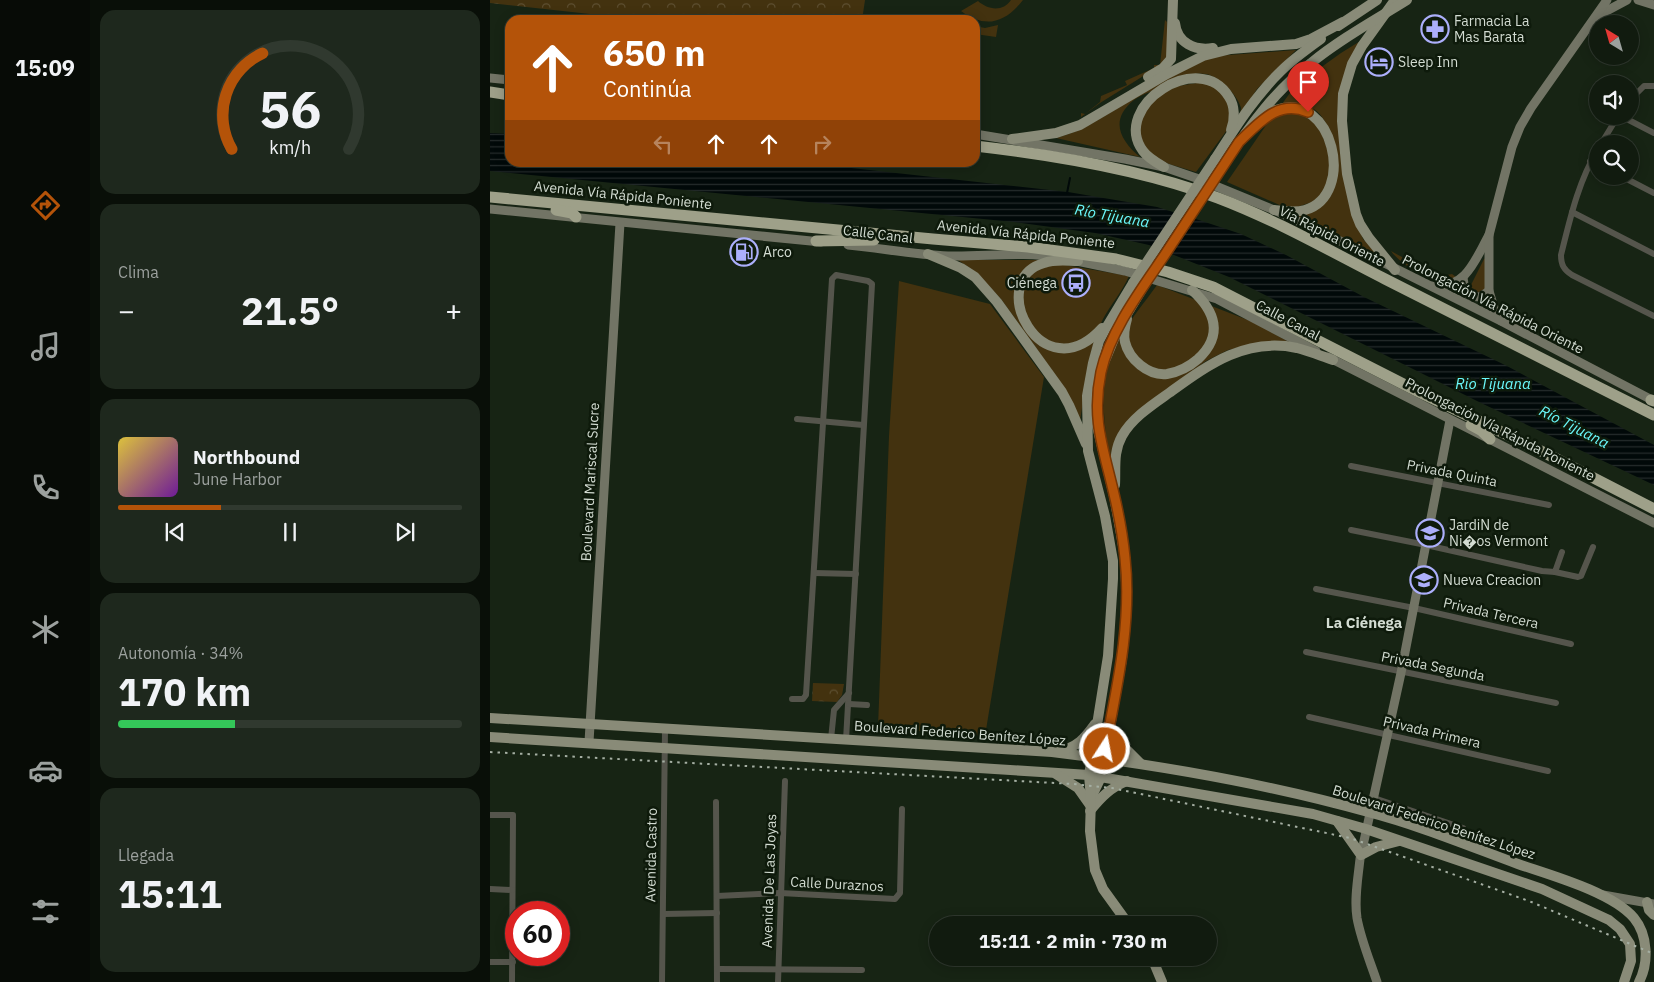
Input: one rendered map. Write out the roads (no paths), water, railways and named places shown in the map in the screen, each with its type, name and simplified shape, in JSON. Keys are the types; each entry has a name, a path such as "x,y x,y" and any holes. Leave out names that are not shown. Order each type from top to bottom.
{"highway":[{"path":"490,92 505,94"},
{"name":"Vía Rápida Oriente","path":"980,147 1064,159 1107,168 1178,185 1217,198 1287,229 1654,416"},
{"path":"491,197 505,204 567,212 576,217"},
{"name":"Avenida Vía Rápida Poniente","path":"491,197 1083,253 1184,276 1213,287 1276,318 1417,392 1547,454 1654,509"},
{"path":"816,241 933,239"},
{"path":"1417,392 1437,407 1482,431 1490,439"}],"main road":[{"path":"1175,0 1175,26 1178,34 1191,47 1205,49 1245,44 1276,47"},
{"path":"1090,119 1116,96 1164,68 1169,62 1175,0"},
{"path":"1354,15 1364,0"},
{"path":"1088,451 1087,404 1090,378 1099,342 1114,315 1251,106 1280,72 1300,54 1343,22 1377,0"},
{"path":"1395,0 1352,64 1343,94 1342,122 1347,174 1356,214 1369,238 1395,270"},
{"path":"1090,805 1101,777 1122,659 1127,607 1125,558 1114,496 1098,426 1098,388 1107,352 1118,329 1144,286 1256,118 1293,78 1312,62 1407,0"},
{"path":"1593,15 1597,0"},
{"path":"1595,15 1606,0"},
{"path":"1598,15 1610,7 1627,0"},
{"path":"1638,0 1654,5"},
{"path":"1012,139 1056,134 1090,119 1202,56 1231,50 1276,47 1303,42 1343,22"},
{"path":"1501,322 1489,292 1489,235 1510,154 1520,128 1531,108 1589,23"},
{"path":"1164,167 1143,151 1137,137 1137,120 1140,110 1151,98 1164,88 1180,81 1195,77 1203,78 1217,84 1226,92 1232,101 1234,112 1232,127 1226,142"},
{"path":"490,78 505,80"},
{"path":"1239,142 1265,118 1275,111 1284,109 1296,108 1308,112 1326,130 1331,149 1333,169 1326,195 1317,204 1303,211 1274,210"},
{"name":"Prolongación Vía Rápida Oriente","path":"980,135 1125,158 1164,167 1204,181 1324,233 1653,401"},
{"name":"Calle Canal","path":"490,210 816,241 947,256 1035,255 1078,262 1125,271 1217,299 1249,314 1333,360"},
{"name":"Boulevard Mariscal Sucre","path":"589,742 620,223"},
{"path":"1428,286 1446,286 1463,278 1489,235"},
{"path":"928,254 961,268 975,277 997,302 1062,392 1088,451 1105,516 1114,579 1108,656 1090,775 1091,842 1095,870 1103,889 1122,916"},
{"path":"1078,262 1052,261 1042,263 1029,271 1018,295 1018,307 1024,322 1038,339 1052,347 1065,350 1088,342 1114,315"},
{"path":"1463,278 1465,290 1470,296 1480,297 1489,292"},
{"path":"1130,309 1124,336 1128,351 1132,357 1151,371 1160,374 1177,371 1204,354 1209,347 1214,333 1213,319 1208,308 1203,300 1192,290"},
{"path":"1114,496 1114,460 1122,436 1129,426 1159,401 1213,362 1237,351 1267,346 1296,348 1333,360"},
{"name":"Prolongación Vía Rápida Poniente","path":"1333,360 1654,523"},
{"path":"1377,982 1357,917 1357,888 1361,855 1401,673 1450,420"},
{"name":"Boulevard Federico Benítez López","path":"490,718 1052,752 1141,764 1316,798 1370,812 1550,875 1601,895 1634,917 1644,936 1648,957 1646,982"},
{"path":"1052,752 1068,749 1084,740 1097,721"},
{"path":"1110,725 1122,745 1141,764"},
{"name":"Boulevard Federico Benítez López","path":"490,737 1090,775 1313,814 1542,889 1615,924 1630,944 1631,949 1631,961 1624,982"},
{"path":"1051,772 1074,784 1090,805"},
{"path":"1090,805 1112,788 1128,781"},
{"path":"1230,799 1234,782"},
{"path":"1336,821 1361,855"},
{"path":"1361,855 1376,847 1400,841"},
{"path":"1601,895 1651,903 1649,910 1654,915"},
{"path":"1639,982 1648,957"},
{"path":"1155,966 1162,982"}],"street":[{"path":"1639,91 1644,86 1654,86"},
{"path":"1638,125 1654,133"},
{"path":"1589,164 1572,212 1561,255 1562,264 1572,275 1654,316"},
{"path":"1638,185 1654,193"},
{"path":"1572,212 1654,254"},
{"path":"792,699 803,699 806,695 832,279 836,275 868,281 872,284 846,740"},
{"path":"797,419 863,425"},
{"name":"Privada Quinta","path":"1351,466 1549,505"},
{"path":"1351,530 1578,577 1581,576 1593,547"},
{"path":"1555,572 1562,552"},
{"path":"814,573 856,574"},
{"name":"Privada Tercera","path":"1316,589 1414,608 1572,644"},
{"name":"Privada Segunda","path":"1306,652 1556,704"},
{"path":"832,739 834,710 849,693"},
{"path":"848,704 867,705"},
{"name":"Privada Primera","path":"1309,717 1548,771"},
{"name":"Avenida Castro","path":"662,982 665,729"},
{"name":"Avenida De Las Joyas","path":"778,982 785,781"},
{"path":"1374,798 1463,828"},
{"path":"716,802 717,982"},
{"name":"Calle Duraznos","path":"717,896 780,893 895,899 900,893 902,808"},
{"path":"490,814 513,815 512,901"},
{"path":"490,889 512,890"},
{"path":"662,914 717,913"},
{"path":"490,962 505,962"},
{"path":"512,982 513,966"},
{"path":"717,969 862,970"}],"water":[{"name":"Rio Tijuana","path":"490,133 505,134 505,167 842,167 1068,192 1157,207 1241,234 1286,255 1364,297 1507,366 1654,445 1654,485 1481,403 1229,277 1149,245 1095,233 1014,222 490,171"}],"waterway":[{"path":"1067,193 1070,178"}],"railway":[{"path":"490,752 1073,784 1112,788 1350,838 1529,901 1654,954"}],"place":[{"name":"Farmacia La Mas Barata","path":"1435,29"},
{"name":"Sleep Inn","path":"1379,62"},
{"name":"Arco","path":"744,252"},
{"name":"Ciénega","path":"1076,283"},
{"name":"JardiN de Ni�os Vermont","path":"1430,533"},
{"name":"Nueva Creacion","path":"1424,580"}],"district":[{"name":"La Ciénega","path":"1364,623"}],"water label":[{"name":"Río Tijuana","path":"1112,216"},
{"name":"Río Tijuana","path":"1574,427"}]}
